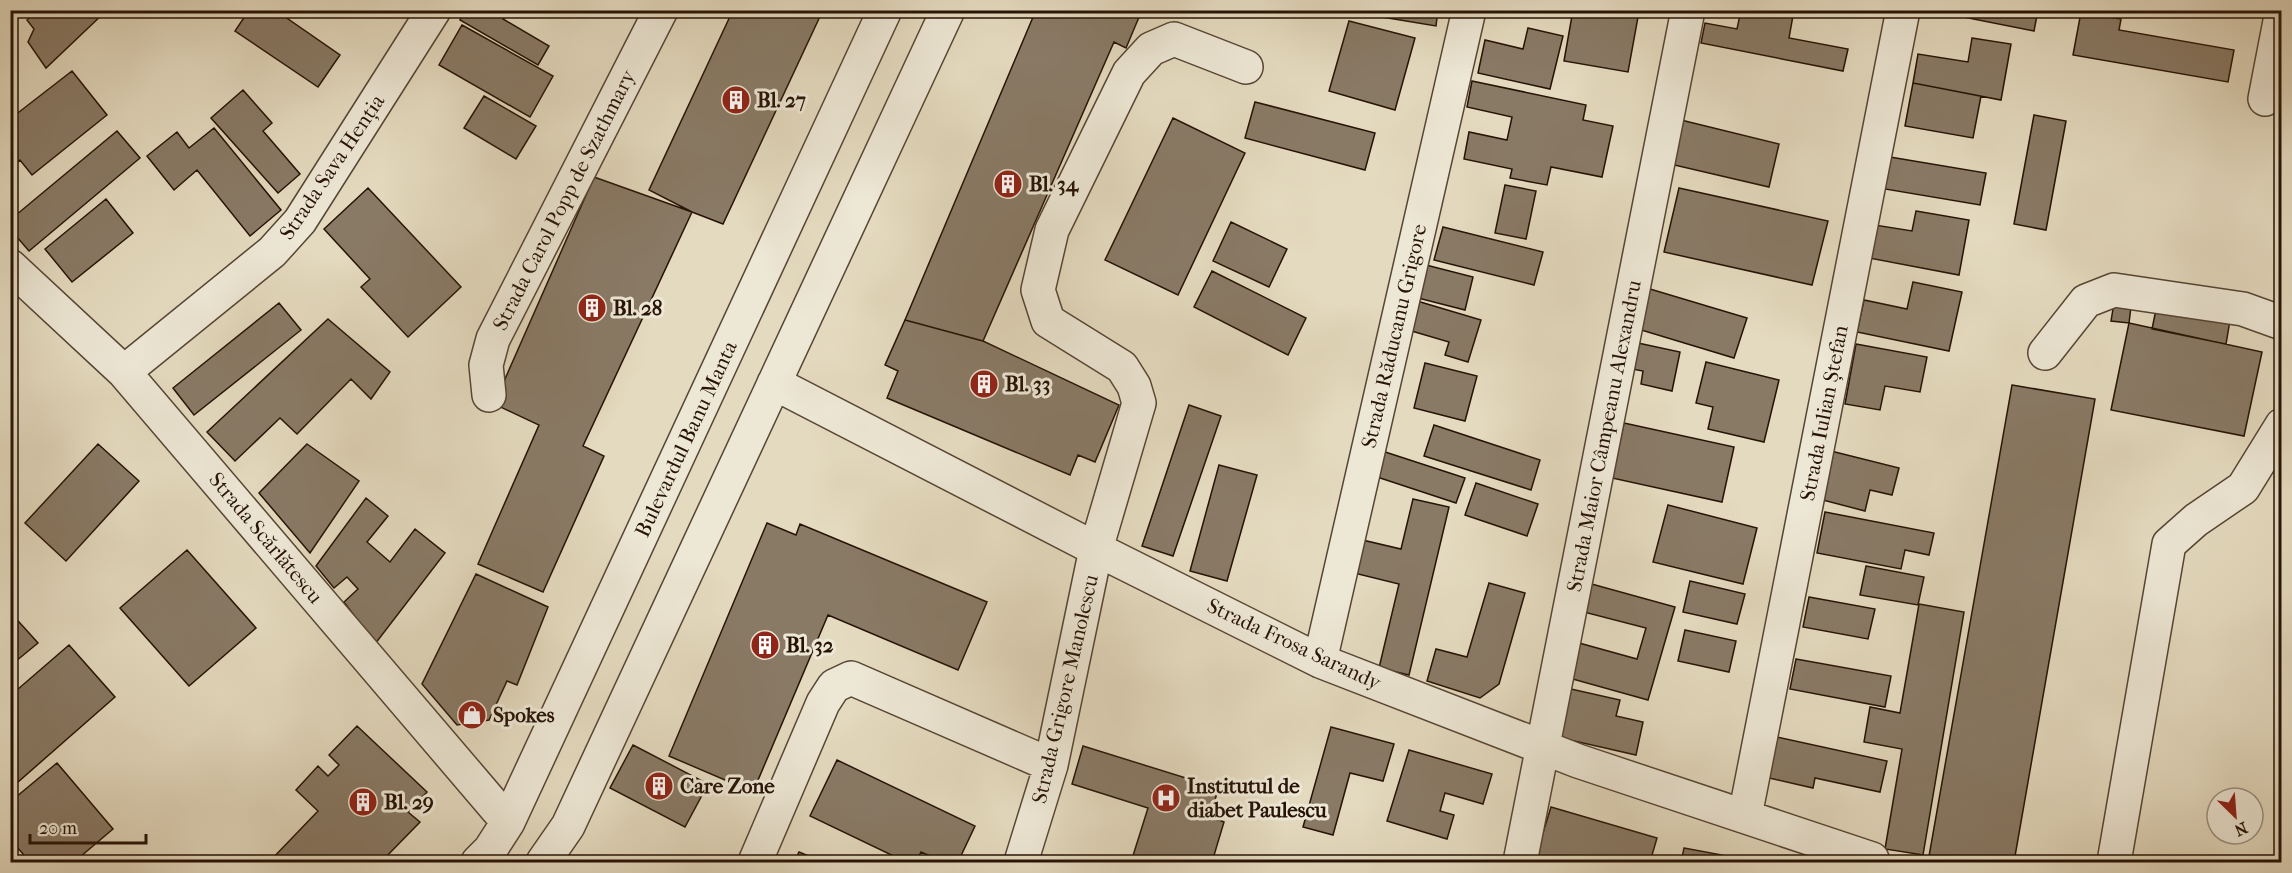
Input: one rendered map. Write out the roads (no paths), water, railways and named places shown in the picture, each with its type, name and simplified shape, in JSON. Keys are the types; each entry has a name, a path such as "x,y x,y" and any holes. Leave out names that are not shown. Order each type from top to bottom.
{"street":[{"name":"Strada Sava Henția","path":"124,372 272,252 287,237 300,221 434,10"},
{"name":"Strada Carol Popp de Szathmary","path":"489,395 486,365 493,339 661,10"},
{"name":"Bulevardul Banu Manta","path":"478,862 490,850 508,822 885,10"},
{"path":"543,862 568,826 948,10"},
{"name":"Strada Răducanu Grigore","path":"1320,662 1469,10"},
{"name":"Strada Maior Câmpeanu Alexandru","path":"1520,862 1688,10"},
{"name":"Strada Iulian Ștefan","path":"1745,816 1903,10"},
{"path":"2265,99 2282,11"},
{"name":"Strada Grigore Manolescu","path":"1022,862 1051,765 1096,549 1139,403 1134,386 1122,367 1048,321 1038,290 1052,230 1129,73 1151,49 1174,39 1246,67"},
{"name":"Strada Scărlătescu","path":"10,266 124,372 508,822"},
{"path":"2045,353 2086,302 2114,290 2243,309 2282,323"},
{"name":"Strada Frosa Sarandy","path":"774,383 1320,662 1542,748 1872,859"},
{"path":"2114,862 2169,544 2196,520 2243,488 2282,425"},
{"path":"755,862 823,703 834,686 852,678 1051,765"}],"place":[{"name":"Bl. 27","path":"736,100"},
{"name":"Bl. 34","path":"1008,184"},
{"name":"Bl. 28","path":"592,308"},
{"name":"Bl. 33","path":"984,384"},
{"name":"Bl. 32","path":"765,645"},
{"name":"Spokes","path":"472,715"},
{"name":"Care Zone","path":"659,786"},
{"name":"Institutul de diabet Paulescu","path":"1166,798"},
{"name":"Bl. 29","path":"363,802"}]}
